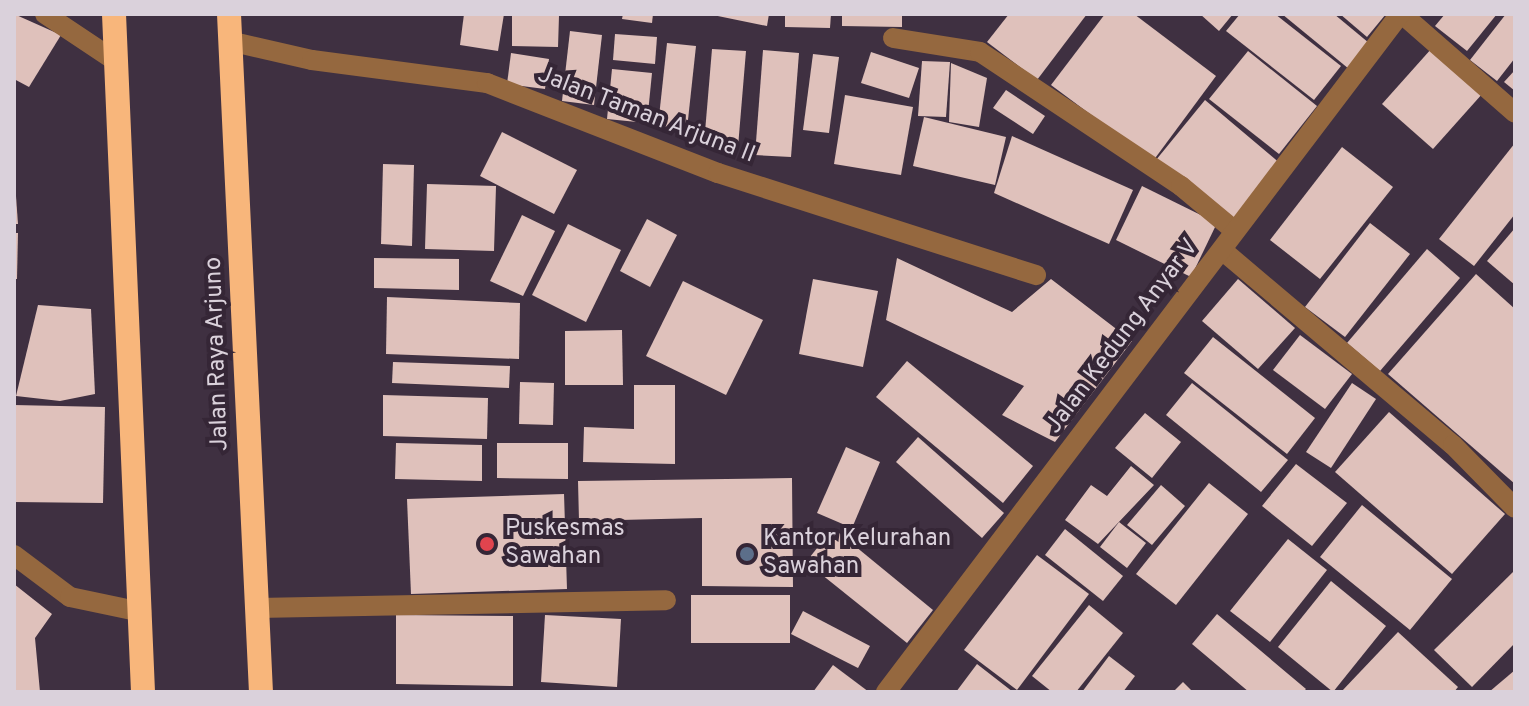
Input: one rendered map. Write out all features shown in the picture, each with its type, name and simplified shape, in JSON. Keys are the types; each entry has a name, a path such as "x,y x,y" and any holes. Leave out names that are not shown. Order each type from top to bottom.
{"highway":[{"path":"114,14 143,692"},
{"name":"Jalan Raya Arjuno","path":"229,14 261,692"}],"street":[{"path":"45,14 117,62"},
{"path":"1401,14 1515,113"},
{"name":"Jalan Kedung Anyar V","path":"886,692 1401,14"},
{"path":"893,38 980,52 1137,155 1235,231"},
{"name":"Jalan Taman Arjuna II","path":"229,41 312,60 487,83 718,173 1036,275"},
{"path":"1222,250 1453,445 1515,508"},
{"path":"14,555 70,597 141,612"},
{"path":"257,608 666,600"}],"building":[{"path":"14,14 61,35 29,87 14,79"},
{"path":"464,14 504,14 498,51 460,45"},
{"path":"623,14 653,14 652,23 622,19"},
{"path":"708,14 769,14 767,26"},
{"path":"785,14 831,14 830,28 785,27"},
{"path":"842,14 902,14 902,27 842,26"},
{"path":"1009,14 1087,14 1037,80 987,42"},
{"path":"1105,14 1134,14 1216,76 1153,161 1051,85"},
{"path":"1200,14 1233,14 1219,31"},
{"path":"1240,14 1275,14 1341,66 1314,100 1226,31"},
{"path":"1282,14 1334,14 1369,43 1349,69"},
{"path":"1340,14 1386,14 1367,37"},
{"path":"1445,14 1497,14 1467,51 1435,26"},
{"path":"1506,14 1515,14 1515,58 1497,81 1470,60"},
{"path":"512,15 559,15 558,47 512,46"},
{"path":"570,31 602,35 594,105 562,101"},
{"path":"615,34 657,37 655,64 613,60"},
{"path":"667,43 696,46 687,129 658,126"},
{"path":"1432,48 1483,93 1433,149 1382,104"},
{"path":"712,49 746,51 738,147 704,144"},
{"path":"763,50 799,53 791,157 755,155"},
{"path":"1248,51 1317,106 1279,154 1209,99"},
{"path":"871,52 919,68 909,98 861,83"},
{"path":"511,53 549,59 545,89 507,84"},
{"path":"813,54 839,57 829,133 803,130"},
{"path":"922,61 950,62 946,117 918,116"},
{"path":"951,63 987,78 979,127 949,122"},
{"path":"612,69 652,73 647,123 607,119"},
{"path":"1515,70 1515,91 1504,82"},
{"path":"1006,90 1045,116 1033,134 993,108"},
{"path":"845,95 913,107 901,175 834,164"},
{"path":"1205,100 1282,165 1233,224 1156,160"},
{"path":"924,117 1006,137 995,185 913,166"},
{"path":"502,132 577,170 554,214 480,176"},
{"path":"1012,136 1133,190 1109,244 994,193"},
{"path":"1515,143 1515,214 1474,266 1439,239"},
{"path":"1342,147 1393,187 1320,279 1270,240"},
{"path":"383,164 414,165 412,246 381,244"},
{"path":"427,184 496,186 494,251 425,249"},
{"path":"1142,186 1217,223 1191,277 1116,240"},
{"path":"16,196 18,224 14,224"},
{"path":"522,215 555,231 523,296 490,281"},
{"path":"647,219 677,235 650,287 620,271"},
{"path":"1370,223 1410,254 1345,337 1305,307"},
{"path":"568,224 621,250 586,322 532,295"},
{"path":"1515,228 1515,285 1487,261"},
{"path":"14,233 18,233 17,279 14,279"},
{"path":"1427,249 1460,278 1380,371 1347,343"},
{"path":"374,258 459,259 459,290 374,288"},
{"path":"897,258 1012,312 1051,279 1132,341 1055,442 1002,415 1024,386 886,320"},
{"path":"1476,274 1515,309 1515,484 1388,374"},
{"path":"813,279 878,291 863,367 799,354"},
{"path":"1238,279 1295,328 1258,369 1202,321"},
{"path":"683,281 763,320 726,395 646,356"},
{"path":"387,297 520,303 519,359 386,354"},
{"path":"38,305 91,309 95,394 60,401 16,396"},
{"path":"622,330 623,385 565,385 565,331"},
{"path":"1300,335 1352,374 1325,409 1273,370"},
{"path":"1213,337 1315,418 1287,454 1184,373"},
{"path":"907,361 1033,466 1003,503 876,397"},
{"path":"393,362 510,366 509,388 392,383"},
{"path":"520,382 554,383 553,425 519,424"},
{"path":"1192,383 1288,460 1261,492 1166,415"},
{"path":"1352,383 1376,399 1331,468 1306,452"},
{"path":"634,385 675,385 675,464 583,462 584,427 634,429"},
{"path":"383,395 488,398 487,439 383,436"},
{"path":"14,405 105,407 103,503 14,502"},
{"path":"1389,412 1505,514 1452,574 1335,472"},
{"path":"1145,413 1181,442 1152,478 1115,448"},
{"path":"918,437 1004,513 982,538 896,462"},
{"path":"396,443 482,445 482,481 395,479"},
{"path":"497,443 568,443 568,479 497,478"},
{"path":"846,447 880,462 852,528 817,513"},
{"path":"1296,464 1347,503 1312,546 1262,506"},
{"path":"1131,466 1154,485 1098,544 1065,520 1091,485 1107,496"},
{"name":"Kantor Kelurahan Sawahan","path":"792,478 793,587 702,586 702,518 579,521 578,481"},
{"path":"1209,483 1248,514 1176,605 1136,574"},
{"path":"1161,485 1185,506 1152,545 1127,525"},
{"name":"Puskesmas Sawahan","path":"564,494 567,589 411,594 407,499"},
{"path":"1362,505 1452,579 1410,630 1320,557"},
{"path":"1119,522 1146,543 1127,568 1100,547"},
{"path":"833,528 933,610 907,643 806,562"},
{"path":"1065,529 1123,576 1103,601 1045,555"},
{"path":"1288,539 1327,570 1270,642 1230,611"},
{"path":"1037,555 1089,594 1017,690 964,650"},
{"path":"1515,570 1515,643 1472,687 1434,650"},
{"path":"1331,581 1386,626 1333,692 1278,647"},
{"path":"14,584 52,614 35,638 40,692 14,692"},
{"path":"691,595 790,595 790,643 691,643"},
{"path":"1089,605 1123,633 1076,692 1052,692 1032,676"},
{"path":"803,611 870,646 858,668 791,634"},
{"path":"1217,614 1306,689 1303,692 1249,692 1192,644"},
{"path":"396,615 513,616 513,686 396,684"},
{"path":"545,615 621,619 617,687 541,682"},
{"path":"1398,632 1458,687 1454,692 1341,692"},
{"path":"1109,656 1135,676 1123,692 1082,692"},
{"path":"977,664 1013,692 956,692"},
{"path":"833,665 869,692 813,692"},
{"path":"1515,670 1515,692 1489,692"},
{"path":"1183,682 1193,692 1173,692"}],"place":[{"name":"Puskesmas Sawahan","path":"487,544"},
{"name":"Kantor Kelurahan Sawahan","path":"747,554"}]}
